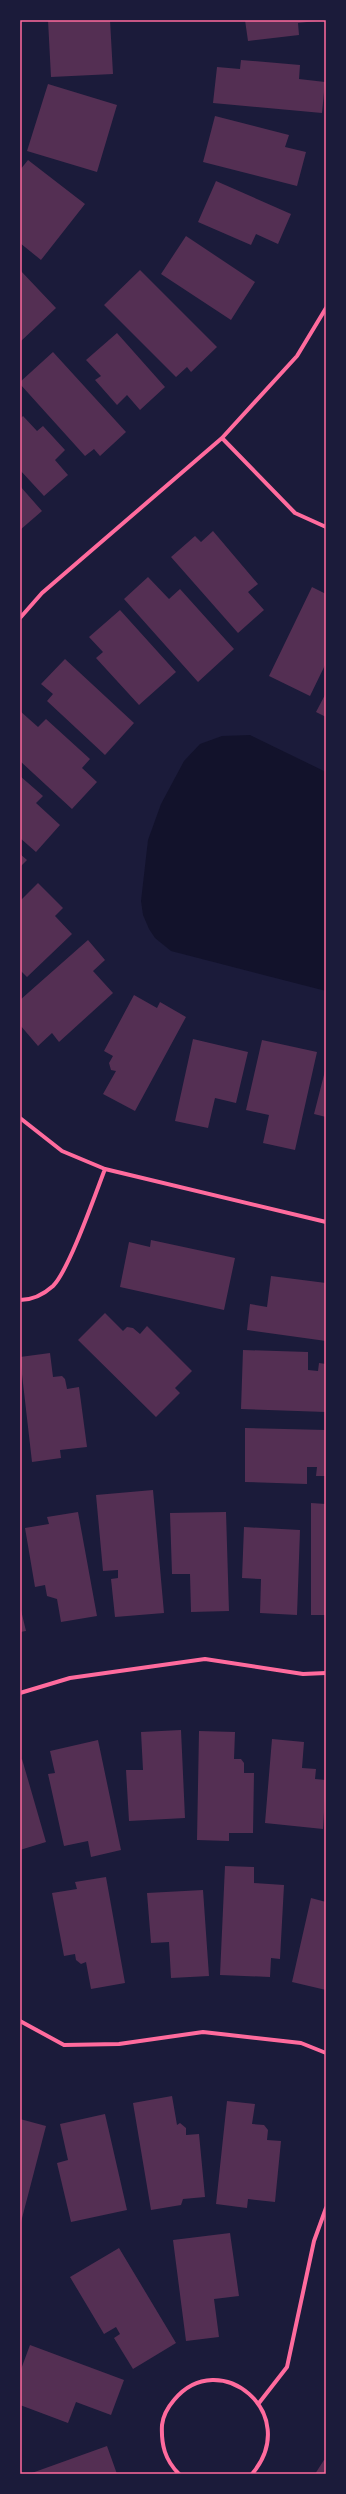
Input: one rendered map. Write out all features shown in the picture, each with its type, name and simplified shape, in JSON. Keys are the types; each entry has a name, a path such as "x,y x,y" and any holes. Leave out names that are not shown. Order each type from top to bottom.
{"street":[{"path":"20,618 42,593 222,438 296,356 326,308"},
{"path":"222,438 295,513 326,527"},
{"path":"20,1119 62,1151 105,1169 326,1222"},
{"path":"20,1300 39,1297 54,1285 66,1264 105,1169"},
{"path":"20,1693 70,1678 205,1659 303,1674 326,1673"},
{"path":"20,2020 64,2045 119,2044 203,2032 301,2043 326,2053"},
{"path":"259,2403 287,2367 314,2241 326,2208"},
{"path":"179,2474 171,2466 164,2452 161,2436 163,2422 168,2407 178,2396 190,2386 205,2381 220,2381 235,2384 249,2392 259,2403 268,2425 268,2448 262,2462 252,2474"}],"shaded area":[{"path":"250,735 326,772 326,991 171,951 155,938 143,915 141,901 148,840 161,804 184,761 200,744 222,736"}],"building":[{"path":"48,20 110,20 113,74 51,77"},
{"path":"245,20 316,21 298,23 299,35 248,41"},
{"path":"241,60 300,65 299,79 325,82 322,113 213,103 217,67 240,69"},
{"path":"48,84 117,105 97,172 27,151"},
{"path":"215,116 289,135 285,147 306,152 297,186 203,162"},
{"path":"28,160 85,204 41,260 20,243 20,170"},
{"path":"216,181 291,214 278,244 256,234 251,245 198,222"},
{"path":"186,236 255,282 231,320 161,274"},
{"path":"20,270 56,308 20,342"},
{"path":"140,270 217,347 191,372 187,367 176,377 104,305"},
{"path":"117,333 165,387 140,410 127,395 117,405 95,380 101,376 86,360"},
{"path":"53,352 126,432 100,456 94,449 85,456 20,384 20,382"},
{"path":"23,416 37,431 43,426 65,450 55,460 68,475 44,496 20,470 20,419"},
{"path":"20,486 42,511 20,530"},
{"path":"213,531 258,584 248,592 264,610 238,633 171,557 195,536 201,542"},
{"path":"148,577 169,599 180,589 234,649 198,682 124,599"},
{"path":"312,587 326,594 326,663 310,696 269,676"},
{"path":"120,610 176,672 139,705 96,658 103,652 89,637"},
{"path":"65,659 134,723 105,755 47,701 53,694 41,684"},
{"path":"326,693 326,717 316,712"},
{"path":"20,711 38,727 46,719 90,759 82,768 97,782 72,809 20,761"},
{"path":"20,776 43,796 36,803 60,825 36,852 20,838"},
{"path":"20,854 27,860 20,867"},
{"path":"38,883 63,908 55,916 72,934 27,977 20,970 20,901"},
{"path":"88,940 105,960 93,971 113,993 59,1042 52,1033 38,1046 20,1025 20,1000"},
{"path":"134,995 157,1008 160,1002 186,1017 135,1111 103,1094 116,1071 111,1070 109,1063 113,1056 104,1051"},
{"path":"193,1039 248,1052 236,1103 215,1098 208,1128 175,1121"},
{"path":"262,1040 317,1052 295,1150 263,1143 269,1115 246,1110"},
{"path":"326,1071 326,1117 314,1114"},
{"path":"151,1240 235,1258 224,1310 120,1287 129,1242 150,1247"},
{"path":"271,1276 326,1283 326,1341 247,1330 250,1304 267,1307"},
{"path":"105,1313 123,1331 127,1327 133,1328 140,1334 147,1326 192,1371 175,1388 180,1393 156,1417 78,1340"},
{"path":"243,1350 308,1352 308,1370 318,1371 319,1363 326,1364 326,1412 241,1409"},
{"path":"50,1353 53,1377 62,1376 65,1379 67,1389 79,1387 87,1447 60,1450 61,1458 32,1462 20,1357"},
{"path":"245,1428 326,1430 326,1476 316,1476 317,1467 307,1467 307,1484 245,1482"},
{"path":"153,1490 164,1613 115,1617 111,1579 118,1578 118,1570 103,1571 96,1495"},
{"path":"311,1503 326,1504 326,1615 311,1615"},
{"path":"78,1512 97,1616 61,1622 57,1599 47,1596 45,1585 35,1587 25,1528 49,1524 47,1517"},
{"path":"226,1512 229,1611 191,1612 190,1574 172,1574 170,1513"},
{"path":"244,1527 300,1530 297,1615 260,1613 261,1579 242,1578"},
{"path":"20,1606 26,1631 20,1632"},
{"path":"181,1730 185,1818 129,1821 126,1770 143,1770 141,1732"},
{"path":"199,1731 235,1732 234,1759 241,1759 244,1763 244,1773 254,1773 253,1833 229,1833 229,1841 197,1840"},
{"path":"272,1739 304,1742 302,1768 316,1769 315,1779 326,1780 323,1829 265,1823"},
{"path":"98,1740 121,1850 91,1857 88,1841 64,1846 48,1774 55,1773 50,1751"},
{"path":"22,1759 46,1842 20,1850 20,1760"},
{"path":"225,1866 254,1867 254,1883 284,1885 280,1959 271,1958 270,1977 220,1975"},
{"path":"106,1877 125,1983 91,1989 86,1962 81,1964 76,1960 75,1954 64,1956 52,1893 77,1889 75,1882"},
{"path":"203,1890 209,1976 171,1978 169,1942 151,1943 147,1893"},
{"path":"311,1898 326,1902 326,1990 292,1982"},
{"path":"172,2096 177,2125 180,2123 186,2128 186,2135 199,2134 205,2197 183,2199 181,2205 151,2210 133,2103"},
{"path":"227,2101 255,2104 252,2124 264,2125 268,2130 267,2140 281,2141 275,2202 248,2199 247,2208 216,2204"},
{"path":"105,2114 127,2210 71,2222 57,2163 68,2160 60,2124"},
{"path":"20,2119 46,2126 21,2222 20,2222"},
{"path":"230,2233 239,2296 214,2299 219,2337 186,2341 173,2240"},
{"path":"119,2248 176,2343 133,2369 114,2338 120,2334 116,2327 104,2334 70,2277"},
{"path":"30,2345 124,2380 111,2415 76,2402 68,2423 20,2405 20,2372"},
{"path":"107,2446 117,2474 29,2474"},
{"path":"324,2460 326,2461 326,2474 315,2474"}]}
